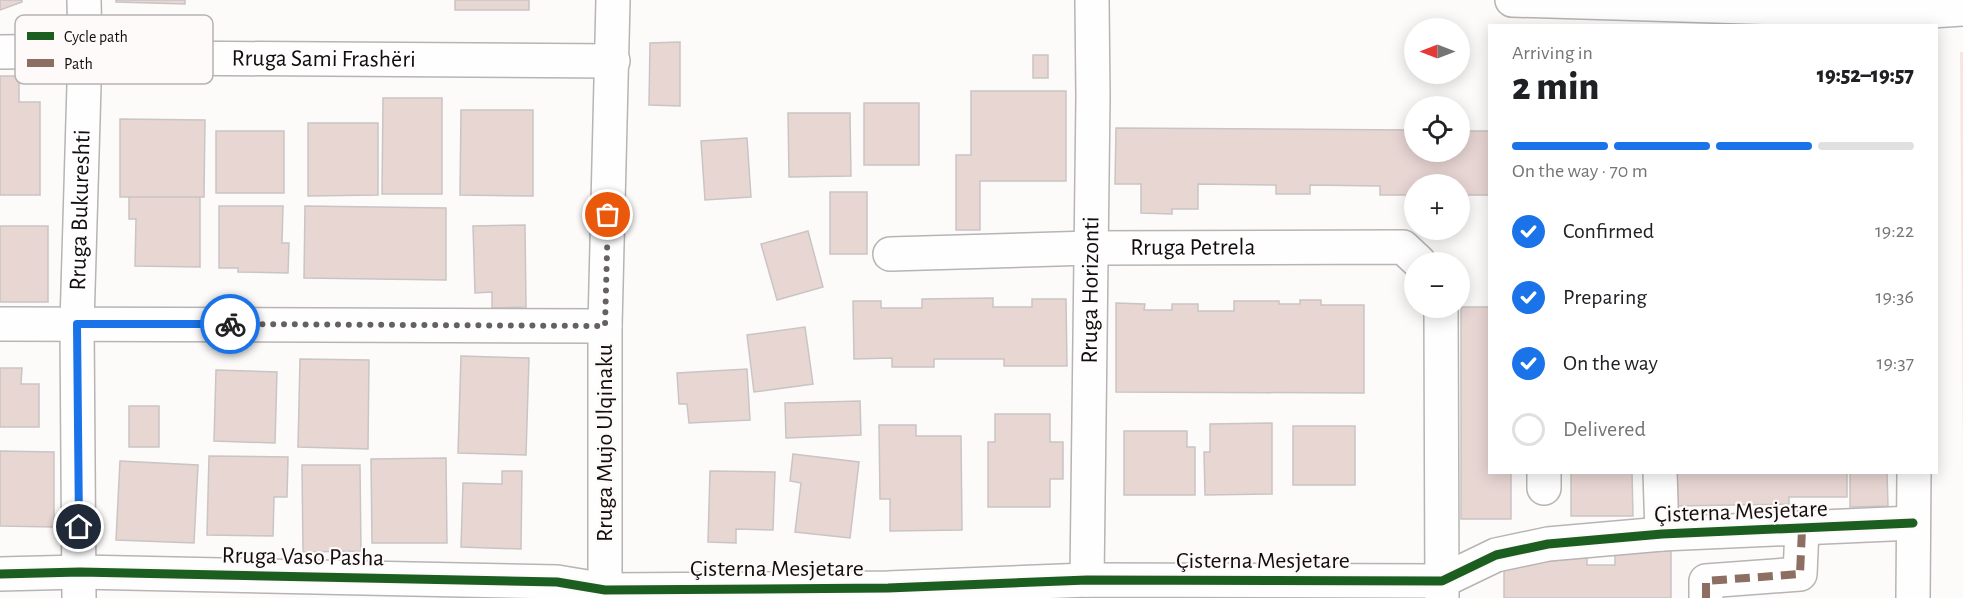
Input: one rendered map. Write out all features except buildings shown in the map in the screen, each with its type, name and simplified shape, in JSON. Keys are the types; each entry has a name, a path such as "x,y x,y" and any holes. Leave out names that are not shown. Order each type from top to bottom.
{"street":[{"name":"Rruga Bukureshti","path":"84,0 84,15"},
{"name":"Rruga Mujo Ulqinaku","path":"605,594 605,326 613,0"},
{"name":"Rruga Horizonti","path":"1087,580 1093,98 1092,0"},
{"path":"1512,0 1916,12 1963,9"},
{"name":"Rruga Sami Frashëri","path":"0,52 15,52"},
{"name":"Rruga Sami Frashëri","path":"213,58 613,61"},
{"name":"Rruga Bukureshti","path":"80,585 77,324 84,84"},
{"name":"Rruga Petrela","path":"890,254 1090,248 1402,247 1408,252"},
{"path":"1441,318 1442,590"},
{"path":"0,324 605,326"},
{"path":"1660,474 1662,534"},
{"path":"1913,598 1914,474"},
{"name":"Çisterna Mesjetare","path":"605,594 888,593 1087,580 1442,590 1496,555 1548,544 1662,534 1913,523"},
{"path":"1706,598 1706,581 1800,574 1802,529"},
{"name":"Rruga Vaso Pasha","path":"0,574 80,585 556,582 605,594"}],"shaded area":[{"path":"1960,52 1963,52 1963,472"}],"marked path":[{"path":"1706,598 1706,581 1800,574 1802,529"}],"cycle path":[{"path":"0,574 80,572 557,582 605,590 888,588 1087,580 1442,581 1496,555 1548,544 1662,534 1913,523"}],"way so far":[{"path":"230,324 605,326 608,215"}],"route":[{"path":"79,527 77,324 230,324"}]}
